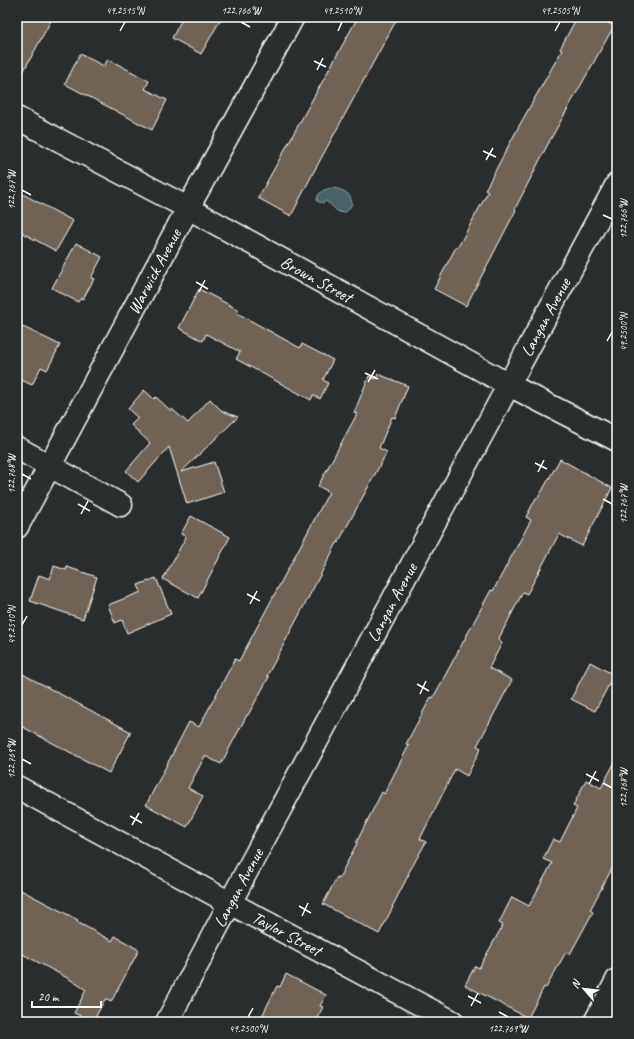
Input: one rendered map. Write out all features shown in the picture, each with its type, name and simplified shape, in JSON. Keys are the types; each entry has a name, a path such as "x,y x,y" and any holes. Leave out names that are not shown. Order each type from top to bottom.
{"street":[{"name":"Warwick Avenue","path":"17,527 188,208 293,17"},
{"name":"Brown Street","path":"17,118 188,208 509,384 617,440"},
{"name":"Langan Avenue","path":"167,1022 617,184"},
{"path":"17,448 121,505"},
{"name":"Taylor Street","path":"17,787 453,1022"},
{"path":"595,1022 617,980"}],"water":[{"path":"332,188 345,192 350,197 352,202 350,208 346,212 343,213 337,211 325,201 323,203 317,201 320,193 326,189"}],"building":[{"path":"17,17 53,17 17,83"},
{"path":"183,17 222,17 201,54 172,38"},
{"path":"358,17 398,17 291,216 258,198"},
{"path":"577,17 597,17 614,26 549,142 515,209 516,210 466,306 434,289 456,247 458,247 488,192 485,190 562,50 560,49"},
{"path":"80,54 104,66 108,59 149,81 145,89 167,100 152,130 65,84"},
{"path":"17,191 73,221 56,251 17,230"},
{"path":"76,243 102,257 91,278 94,279 83,299 81,298 78,302 52,288"},
{"path":"199,289 239,310 237,313 300,348 302,344 333,360 323,380 328,383 320,399 313,395 311,400 236,359 240,352 206,334 203,341 179,328"},
{"path":"17,324 60,345 47,370 41,367 32,385 17,378"},
{"path":"378,374 408,386 395,418 392,417 379,448 387,452 267,676 269,677 221,764 205,756 188,788 203,796 187,827 146,805 189,722 199,727 235,659 239,661 329,492 318,486 357,414 354,413 369,376 376,379"},
{"path":"144,390 154,399 156,397 171,411 172,409 188,423 210,399 222,411 238,417 181,472 214,462 224,492 187,504 169,447 138,482 126,471 150,443 131,425 138,418 128,409"},
{"path":"560,459 612,488 582,546 559,534 527,594 523,592 498,640 502,643 489,668 512,680 477,746 481,748 467,776 455,769 420,839 426,842 408,874 379,934 323,904 337,877 339,878 382,792 384,794 409,745 406,744 431,697 433,698 491,590 493,591 531,520 526,517"},
{"path":"191,516 230,537 198,598 163,579 186,537 181,534"},
{"path":"54,566 66,570 67,567 97,577 83,619 30,601 39,575 50,579"},
{"path":"156,578 171,614 127,633 122,620 115,623 108,605 141,592 138,585"},
{"path":"590,662 614,675 595,711 571,699"},
{"path":"17,671 131,732 109,773 17,724"},
{"path":"617,758 617,859 590,910 593,912 570,954 566,952 546,988 544,987 528,1018 465,985 475,966 479,968 503,925 499,923 512,897 529,906 552,863 543,859 553,839 560,842 577,808 573,806 586,780 601,788"},
{"path":"17,888 78,920 77,922 112,941 115,936 139,950 111,1002 105,999 93,1022 74,1013 86,990 71,980 17,951"},
{"path":"286,974 326,995 320,1006 323,1007 315,1022 259,1022 277,986 280,987"}]}
